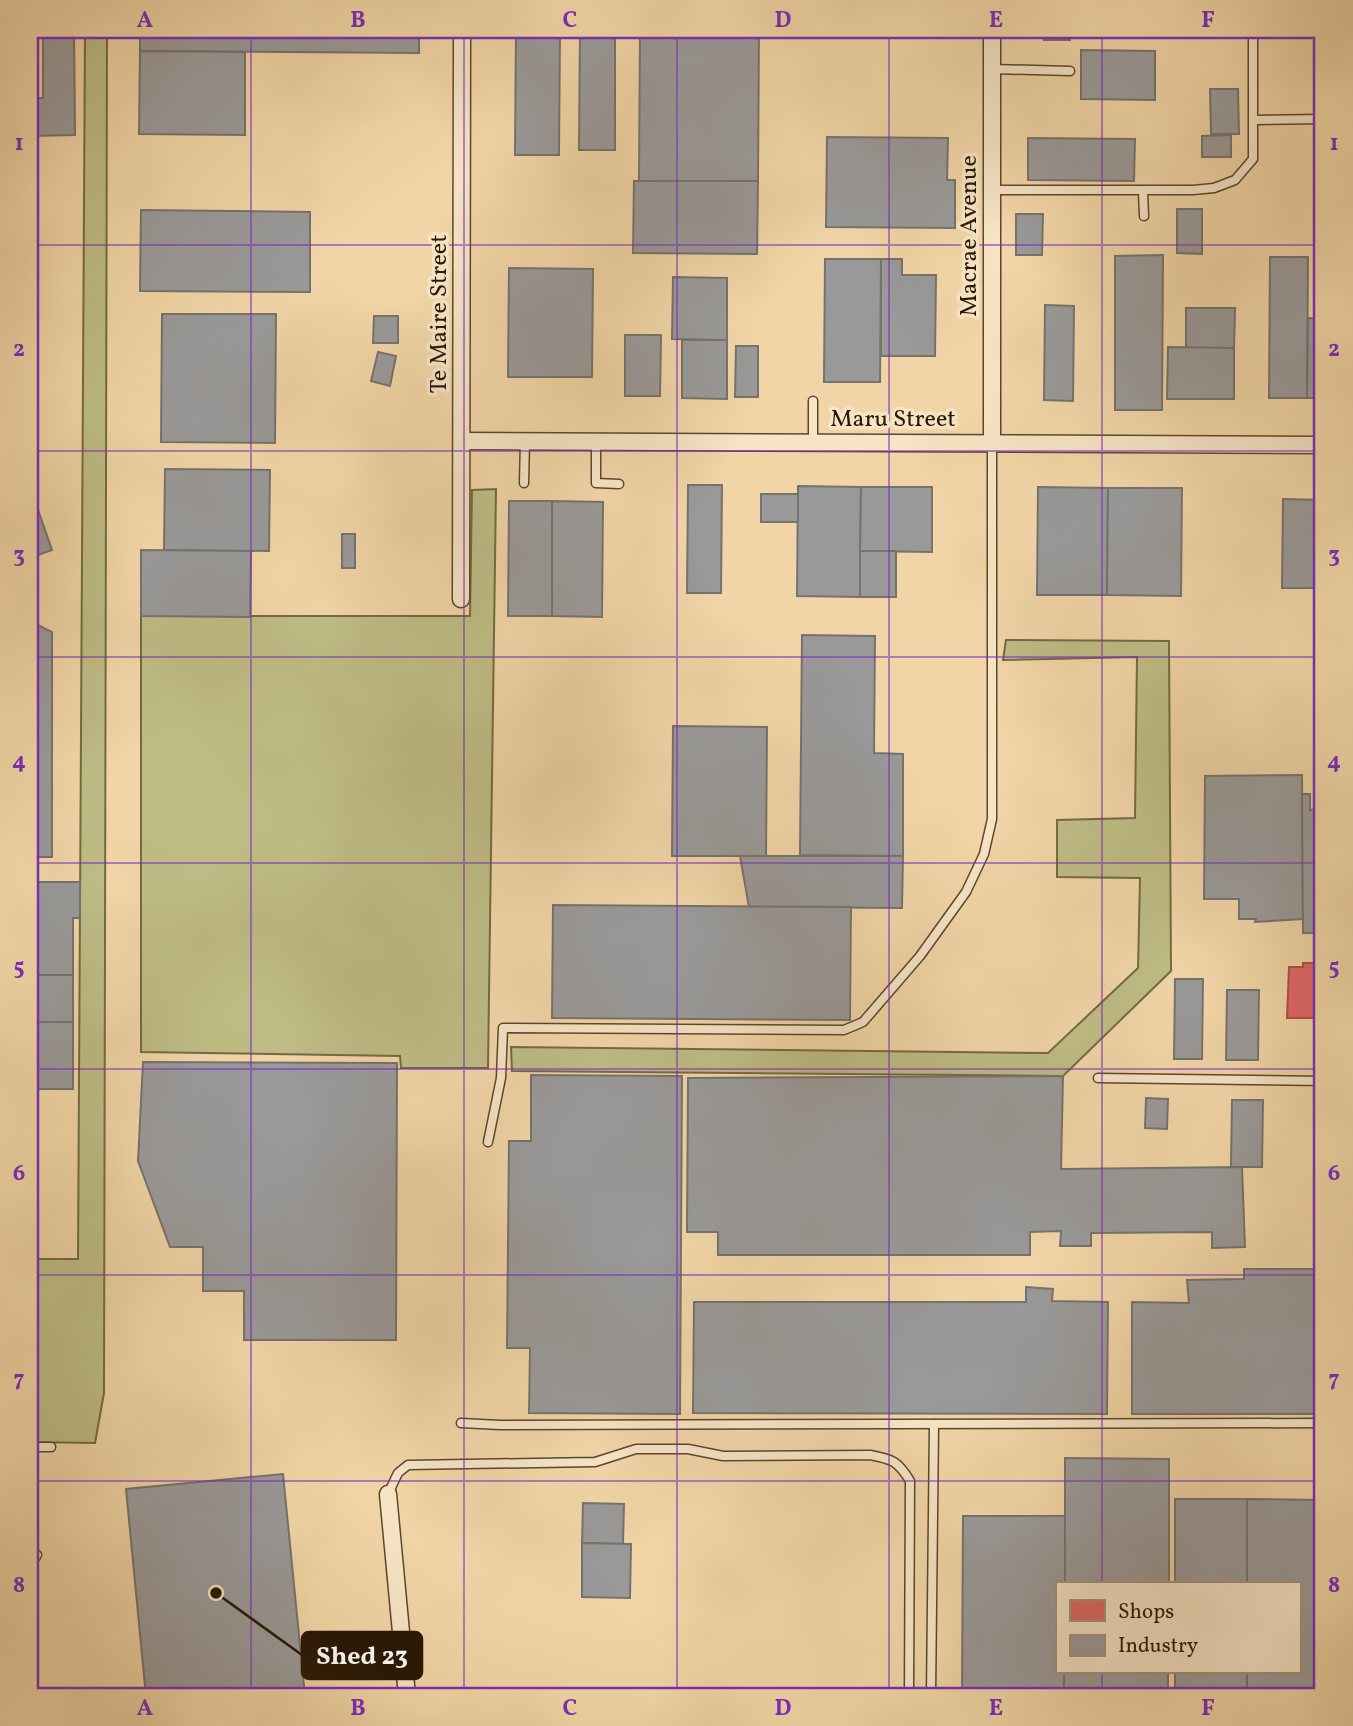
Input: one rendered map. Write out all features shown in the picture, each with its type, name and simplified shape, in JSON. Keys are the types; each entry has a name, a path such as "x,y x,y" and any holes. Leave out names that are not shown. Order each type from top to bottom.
{"street":[{"name":"Te Maire Street","path":"461,599 462,30"},
{"name":"Macrae Avenue","path":"992,30 992,443"},
{"name":"Maru Street","path":"463,441 1323,445"},
{"path":"388,1494 407,1696"}],"lane":[{"path":"993,190 1143,192 1214,188 1235,180 1253,159 1253,30"},
{"path":"992,69 1070,71"},
{"path":"1254,120 1323,119"},
{"path":"1143,192 1144,216"},
{"path":"813,401 813,442"},
{"path":"524,484 525,441"},
{"path":"596,442 596,484 619,484"},
{"path":"488,1142 501,1077 503,1028 844,1030 863,1022 935,935 976,874 992,819 992,443"},
{"path":"1098,1078 1323,1081"},
{"path":"461,1423 1323,1423"},
{"path":"931,1696 934,1424"},
{"path":"30,1447 51,1447"},
{"path":"388,1494 398,1473 408,1465 595,1462 636,1449 688,1449 723,1456 870,1455 887,1458 901,1465 910,1481 909,1696"},
{"path":"30,1565 37,1555"},
{"path":"762,1696 768,1696"}],"shaded area":[{"path":"85,30 107,30 104,1393 95,1443 30,1442 30,1259 78,1259"},
{"path":"496,489 488,1068 401,1068 400,1056 141,1052 141,616 470,616 472,490"},
{"path":"1006,640 1169,641 1171,971 1063,1076 512,1071 511,1047 1048,1053 1138,968 1140,878 1057,877 1057,820 1135,818 1137,657 1003,660"}],"building: Shops":[{"path":"1303,963 1314,963 1314,967 1323,967 1323,1018 1287,1018 1289,967 1303,967"}],"building: Industry":[{"path":"43,30 74,30 75,135 30,136 30,98 43,98"},
{"path":"140,30 419,30 419,53 140,51"},
{"path":"516,30 560,30 559,155 515,155"},
{"path":"580,30 615,30 615,150 579,150"},
{"path":"640,30 759,30 758,181 639,181"},
{"path":"1044,30 1070,30 1070,40 1044,40"},
{"path":"1081,50 1155,51 1155,100 1081,99"},
{"path":"140,51 245,52 245,135 139,134"},
{"path":"1210,89 1238,89 1239,134 1211,134"},
{"path":"1231,135 1231,157 1202,157 1202,136"},
{"path":"827,137 948,138 947,180 955,180 955,228 826,227"},
{"path":"1028,138 1135,139 1134,181 1028,180"},
{"path":"634,181 758,181 757,254 633,253"},
{"path":"1177,209 1202,209 1202,254 1177,253"},
{"path":"141,210 310,212 310,292 140,291"},
{"path":"1016,214 1043,214 1042,255 1016,255"},
{"path":"1163,255 1162,410 1115,410 1115,256"},
{"path":"1270,257 1308,257 1307,398 1269,398"},
{"path":"825,259 881,259 880,382 824,382"},
{"path":"881,259 902,259 902,275 936,275 935,356 881,356"},
{"path":"509,268 593,269 592,377 508,377"},
{"path":"673,277 727,278 727,340 672,339"},
{"path":"1045,305 1074,306 1073,401 1044,400"},
{"path":"1186,308 1235,308 1234,348 1186,348"},
{"path":"162,314 276,314 275,443 161,442"},
{"path":"374,316 398,316 398,343 373,343"},
{"path":"1308,318 1323,319 1323,398 1307,398"},
{"path":"625,335 661,335 660,396 625,396"},
{"path":"682,340 727,340 727,399 682,398"},
{"path":"736,346 758,346 758,397 735,397"},
{"path":"1168,347 1234,348 1234,399 1167,399"},
{"path":"378,352 396,356 390,386 371,381"},
{"path":"165,469 270,470 269,551 164,550"},
{"path":"688,485 722,485 721,593 687,593"},
{"path":"798,486 861,487 860,597 797,596"},
{"path":"30,487 52,550 30,558"},
{"path":"861,487 932,487 932,552 860,551"},
{"path":"1038,487 1108,488 1107,595 1037,595"},
{"path":"1108,488 1182,488 1181,596 1107,595"},
{"path":"761,494 798,494 798,522 761,522"},
{"path":"1283,499 1323,500 1323,588 1282,588"},
{"path":"509,501 552,501 552,616 508,616"},
{"path":"552,501 603,502 602,617 552,616"},
{"path":"342,534 355,534 355,568 342,568"},
{"path":"141,550 251,551 250,617 141,616"},
{"path":"860,551 896,551 896,597 860,597"},
{"path":"30,621 52,632 52,857 30,857"},
{"path":"802,635 875,636 874,753 903,754 903,856 800,855"},
{"path":"673,726 767,727 766,856 672,856"},
{"path":"1302,775 1303,919 1255,922 1256,919 1239,919 1239,899 1204,899 1205,776"},
{"path":"1302,794 1310,794 1310,810 1323,808 1323,933 1303,933"},
{"path":"740,856 903,856 902,908 749,907"},
{"path":"30,882 80,882 80,918 73,918 73,975 30,975"},
{"path":"553,905 851,907 850,1020 552,1018"},
{"path":"37,975 73,975 73,1022 37,1022"},
{"path":"1175,979 1203,979 1202,1059 1174,1059"},
{"path":"1227,990 1259,990 1258,1060 1226,1060"},
{"path":"30,1022 73,1022 73,1089 30,1089"},
{"path":"143,1062 397,1063 396,1340 244,1340 244,1291 203,1291 203,1247 170,1247 138,1161"},
{"path":"531,1075 682,1076 680,1414 529,1413 530,1348 507,1348 509,1141 531,1141"},
{"path":"1063,1076 1061,1169 1242,1167 1245,1247 1212,1248 1212,1232 1091,1233 1091,1246 1060,1246 1061,1231 1030,1232 1030,1255 718,1255 718,1232 687,1232 688,1078"},
{"path":"1146,1098 1168,1099 1167,1129 1145,1128"},
{"path":"1232,1100 1263,1100 1262,1167 1231,1167"},
{"path":"30,1102 33,1102 33,1225 30,1225"},
{"path":"1244,1269 1323,1269 1323,1414 1132,1414 1132,1302 1189,1303 1187,1280 1244,1279"},
{"path":"1026,1287 1053,1289 1052,1301 1108,1302 1107,1414 693,1413 694,1302 1026,1302"},
{"path":"1065,1458 1169,1459 1169,1582 1065,1582"},
{"path":"283,1474 305,1696 146,1696 126,1489"},
{"path":"1175,1499 1247,1499 1247,1582 1175,1582"},
{"path":"1247,1499 1322,1500 1322,1696 1247,1696 1247,1674 1300,1674 1300,1582 1247,1582"},
{"path":"583,1503 624,1504 623,1544 582,1543"},
{"path":"963,1516 1065,1516 1065,1582 1056,1582 1056,1674 1064,1674 1064,1696 962,1696"},
{"path":"582,1543 631,1544 630,1598 582,1597"},
{"path":"1323,1555 1323,1608 1322,1608"},
{"path":"1064,1674 1168,1674 1168,1696 1064,1696"},
{"path":"1175,1674 1247,1674 1247,1696 1175,1696"}],"place":[{"name":"Shed 23","path":"216,1593"}]}
